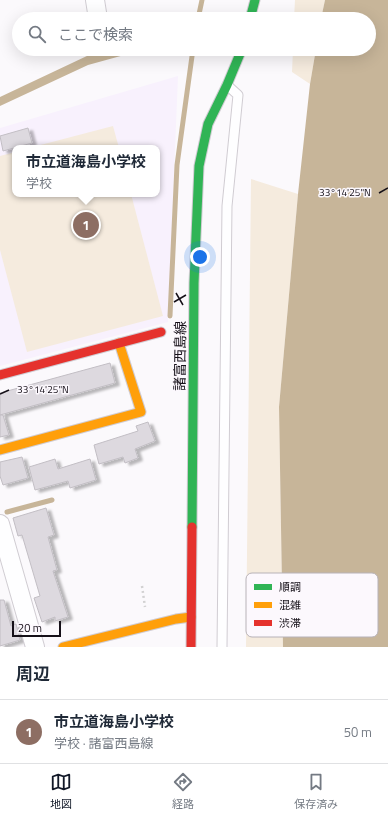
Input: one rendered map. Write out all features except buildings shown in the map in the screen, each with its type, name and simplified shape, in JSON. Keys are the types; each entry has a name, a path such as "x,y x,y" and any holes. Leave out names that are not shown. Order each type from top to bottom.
{"main road":[{"path":"252,12 255,0"},
{"name":"諸富西島線","path":"191,647 194,283 199,166 208,124 239,56"},
{"path":"0,375 161,332"},
{"path":"0,450 141,412 119,343"},
{"path":"63,647 162,622 191,617"}],"street":[{"path":"95,0 97,12"},
{"path":"0,524 5,562 35,647"}],"lane":[{"path":"222,647 227,206 238,95 227,85"}],"shaded area":[{"path":"295,0 325,0 322,12 294,12"},
{"path":"325,0 388,0 388,647 283,647 283,637 378,637 378,573 282,573 279,407 298,194 310,84 315,56 376,56 376,12 322,12"},
{"path":"87,56 121,56 88,65 0,106 0,97"},
{"path":"293,56 315,56 310,84 292,72"},
{"path":"178,76 168,322 0,366 0,128"},
{"path":"113,126 118,145 40,145"},
{"path":"12,153 12,197 132,197 163,316 27,352 0,250 0,156"},
{"path":"251,179 298,194 279,407 282,573 247,573"},
{"path":"246,637 283,637 283,647 246,647"}],"waterway":[{"path":"199,12 202,0"},
{"path":"170,316 177,165 192,56"},
{"path":"7,512 52,500"}],"traffic: fast":[{"path":"252,12 255,0"},
{"path":"192,527 194,283 199,166 208,124 239,56"}],"traffic: slow":[{"path":"0,450 141,412 119,343"},
{"path":"63,647 176,619 191,617"}],"traffic: jam":[{"path":"0,375 161,332"},
{"path":"191,647 192,527"}],"place":[{"name":"市立道海島小学校","path":"86,225"}]}
